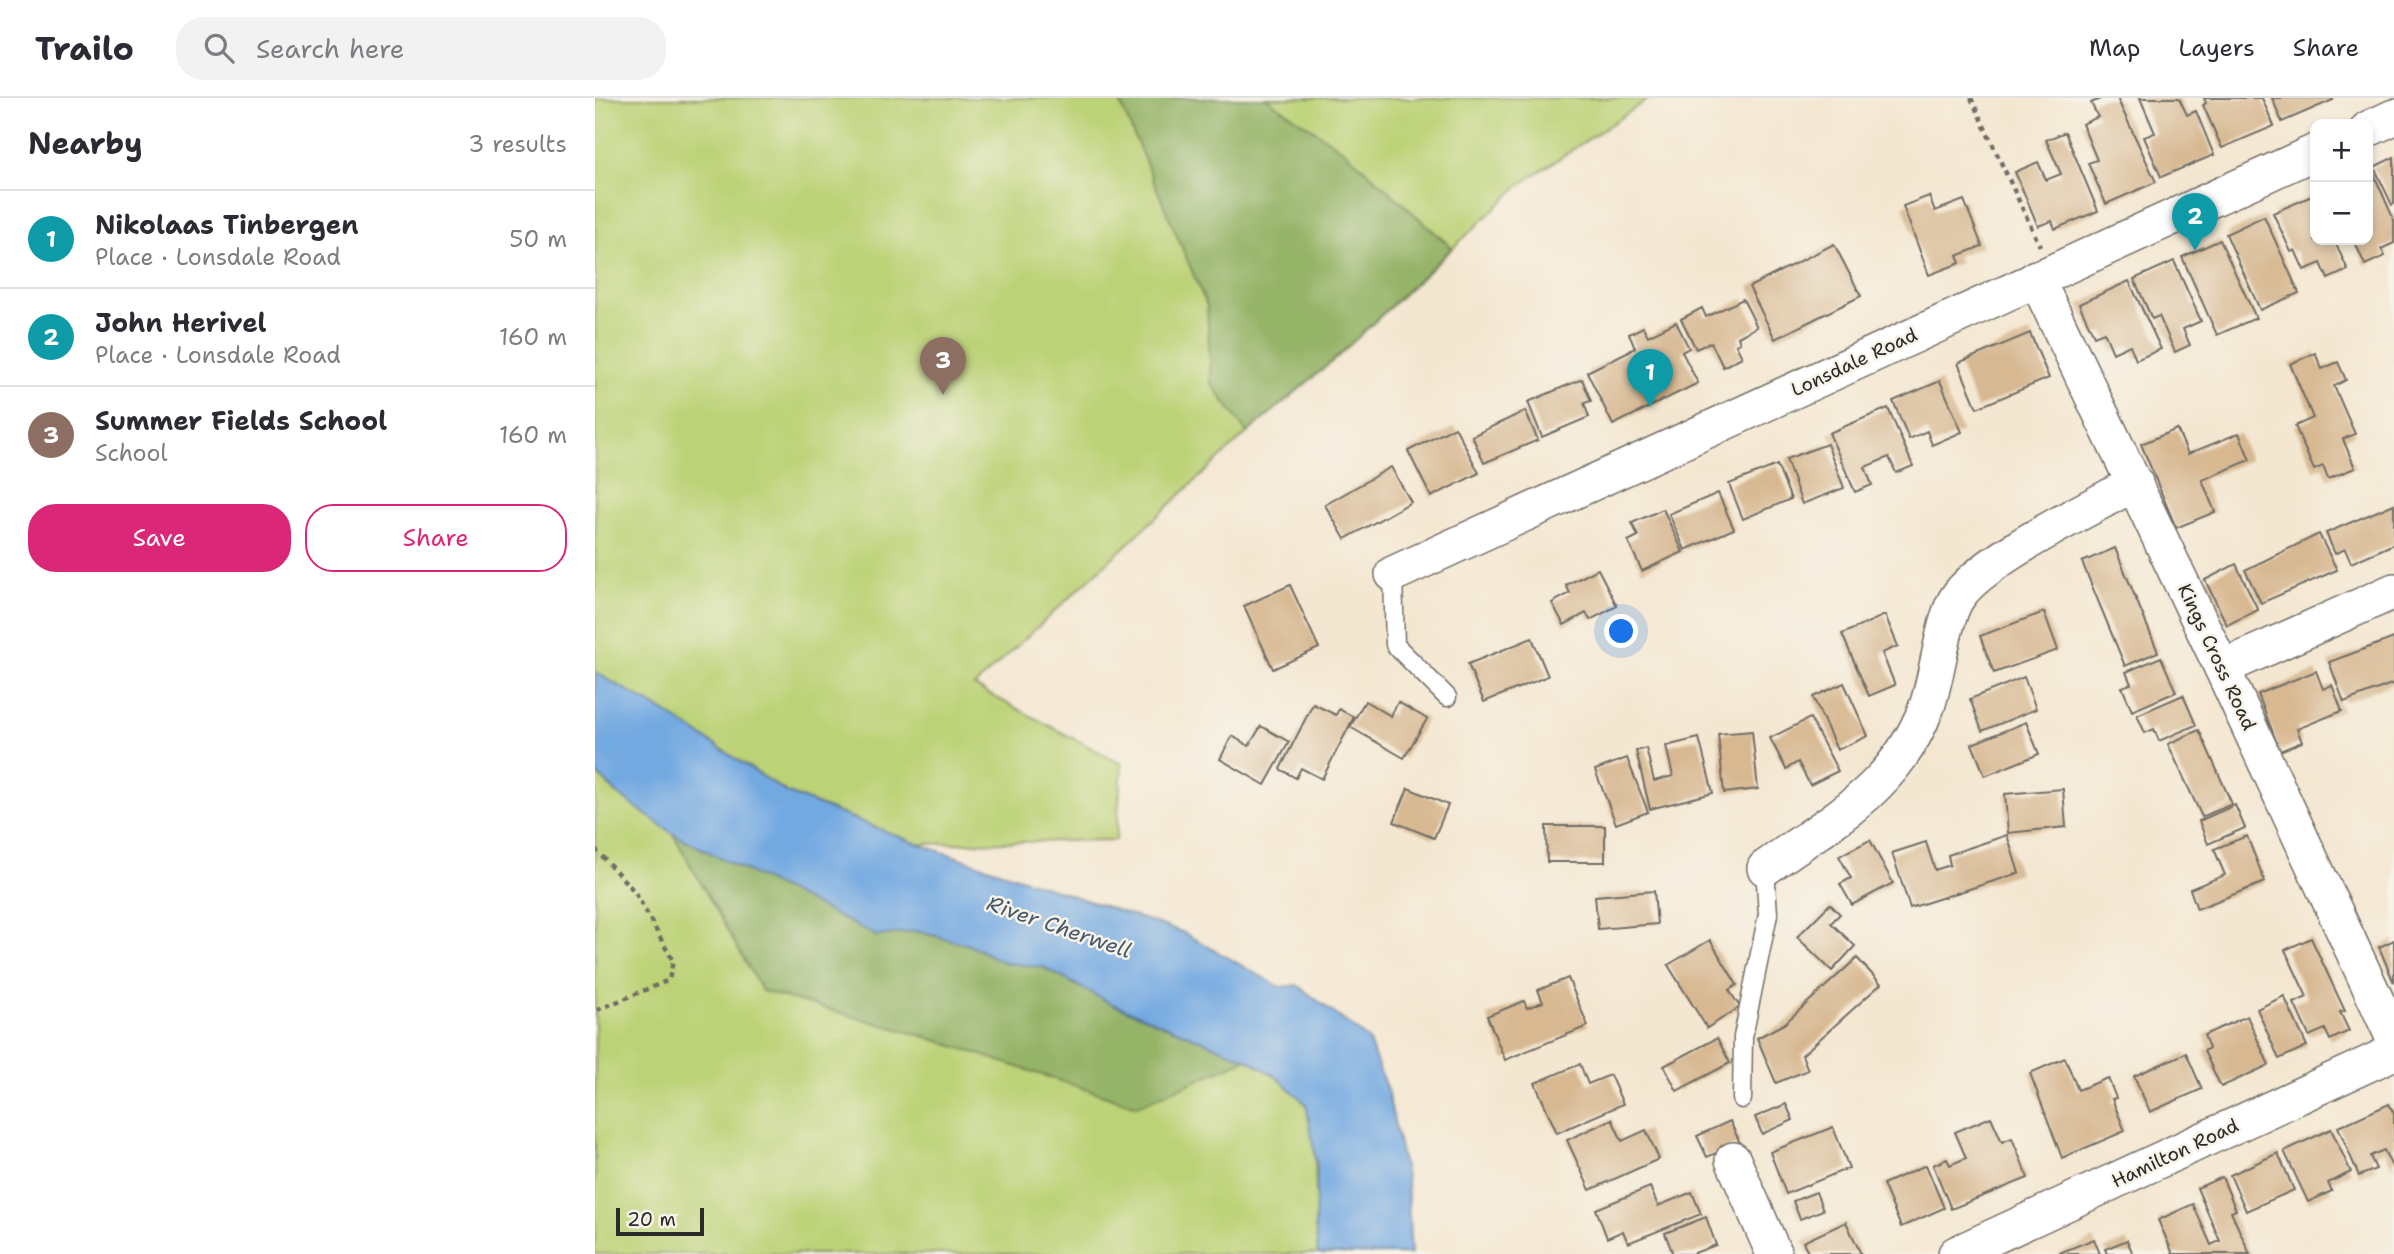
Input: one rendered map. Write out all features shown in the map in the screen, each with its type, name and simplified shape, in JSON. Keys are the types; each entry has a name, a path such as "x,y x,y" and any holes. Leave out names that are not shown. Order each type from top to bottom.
{"street":[{"path":"2373,126 2394,117"},
{"name":"Lonsdale Road","path":"1393,574 2310,154"},
{"name":"Kings Cross Road","path":"2036,278 2223,668 2394,1039"},
{"path":"1765,868 1876,788 1904,755 1927,705 1956,599 1980,572 2135,483"},
{"path":"2223,668 2394,591"},
{"name":"Hamilton Road","path":"1956,1254 2394,1052"},
{"path":"1733,1160 1774,1254"}],"lane":[{"path":"1393,574 1395,645 1447,697"},
{"path":"1742,1099 1743,1037 1768,914 1765,868"}],"path":[{"path":"1971,98 2043,252 2036,278"},
{"path":"595,849 635,892 673,961 669,980 595,1011"}],"green space":[{"path":"595,98 1650,98 1521,184 1336,358 1247,433 974,686 1122,764 1116,840 918,844 788,793 665,712 595,672"},
{"path":"1118,98 1266,98 1346,152 1452,248 1336,358 1247,433 1211,383 1207,306"},
{"path":"595,772 619,795 1247,1059 1270,1073 1298,1095 1309,1114 1314,1151 1318,1254 595,1254"},
{"path":"673,834 877,936 916,931 967,944 1006,963 1043,967 1110,1003 1247,1059 1137,1106 923,1036 762,991"}],"water":[{"name":"River Cherwell","path":"595,672 665,712 788,793 918,844 1182,932 1280,987 1297,985 1368,1039 1388,1093 1407,1182 1411,1254 1318,1254 1315,1226 1317,1166 1306,1104 1277,1077 1247,1059 1110,1003 1043,967 1006,963 967,944 916,931 877,936 673,834 619,795 595,772"}],"building":[{"path":"2102,98 2117,98 2156,182 2106,204 2088,163 2097,160 2082,124 2098,117 2091,103"},
{"path":"2140,98 2179,98 2187,115 2196,111 2214,155 2161,177 2144,137 2155,133"},
{"path":"2204,98 2262,98 2274,126 2222,148 2203,105 2206,103"},
{"path":"2272,98 2332,98 2333,100 2282,122"},
{"path":"2065,132 2098,211 2055,229 2052,221 2038,226 2015,172 2038,162 2046,180 2061,174 2046,140"},
{"path":"2394,157 2394,204 2392,205 2374,167"},
{"path":"2373,173 2394,220 2394,243 2381,249 2385,256 2365,265 2356,245 2373,245"},
{"path":"1929,196 1935,211 1964,200 1982,246 1957,256 1960,263 1929,275 1903,206"},
{"path":"2310,197 2310,245 2336,245 2348,270 2328,279 2321,263 2304,270 2295,250 2291,252 2273,213"},
{"path":"2264,216 2299,293 2260,310 2226,234"},
{"path":"2220,240 2256,318 2217,335 2182,257"},
{"path":"1834,244 1861,296 1775,339 1749,287"},
{"path":"2174,261 2201,321 2183,329 2190,345 2175,352 2159,316 2152,319 2134,279"},
{"path":"2129,281 2161,349 2136,360 2130,345 2113,353 2104,332 2094,336 2079,304"},
{"path":"1743,299 1757,327 1738,337 1740,343 1736,345 1742,357 1723,367 1711,342 1696,349 1681,319 1702,308 1706,317"},
{"path":"1676,322 1689,348 1682,352 1698,383 1613,425 1587,372 1635,348 1629,334 1643,327 1648,336"},
{"path":"2030,333 2049,378 1977,408 1958,363"},
{"path":"2315,353 2322,369 2338,362 2346,380 2334,386 2355,434 2343,439 2355,468 2328,479 2323,466 2314,470 2295,426 2313,418 2290,364"},
{"path":"1582,379 1591,401 1584,403 1589,417 1542,437 1528,402"},
{"path":"1940,381 1962,432 1932,445 1927,431 1909,439 1893,401"},
{"path":"1888,408 1913,466 1896,473 1889,457 1865,467 1872,485 1855,492 1829,433"},
{"path":"1525,411 1538,440 1484,463 1472,436"},
{"path":"1455,427 1479,473 1431,497 1408,451"},
{"path":"2177,429 2188,454 2239,433 2250,460 2202,480 2215,512 2176,528 2141,444"},
{"path":"1827,444 1844,488 1802,504 1786,459"},
{"path":"1777,465 1791,499 1743,519 1729,484"},
{"path":"1391,467 1411,502 1345,539 1325,505"},
{"path":"1718,493 1734,529 1685,550 1669,514"},
{"path":"2394,504 2394,544 2351,563 2345,549 2335,554 2326,533"},
{"path":"1663,509 1683,552 1642,571 1628,541 1638,536 1632,523"},
{"path":"2319,534 2337,570 2261,603 2245,570"},
{"path":"2115,548 2158,652 2125,666 2082,562"},
{"path":"2236,564 2258,610 2227,625 2205,580"},
{"path":"1598,569 1617,606 1590,620 1586,613 1564,625 1552,603 1570,593 1566,585"},
{"path":"1290,585 1319,648 1273,669 1244,606"},
{"path":"2044,612 2058,650 1994,673 1980,636"},
{"path":"1885,615 1898,646 1882,653 1895,685 1869,696 1842,634"},
{"path":"1532,638 1548,676 1484,702 1468,664"},
{"path":"2394,638 2394,683 2344,702 2329,662"},
{"path":"2161,657 2176,692 2132,711 2122,687 2131,684 2126,672"},
{"path":"2316,671 2323,689 2332,685 2342,711 2297,729 2302,742 2280,751 2258,694"},
{"path":"2024,677 2036,709 1982,731 1970,699"},
{"path":"1844,683 1868,736 1837,750 1813,697"},
{"path":"2183,695 2196,725 2159,741 2154,729 2145,733 2137,715"},
{"path":"1365,701 1391,716 1398,702 1427,719 1404,758 1350,727"},
{"path":"1313,704 1336,715 1339,709 1354,717 1322,779 1301,768 1296,778 1280,769"},
{"path":"1810,718 1838,771 1810,785 1798,762 1786,769 1770,738"},
{"path":"2026,722 2039,754 1985,776 1972,744"},
{"path":"1261,726 1289,742 1265,785 1220,759 1232,736 1249,746"},
{"path":"2199,730 2232,804 2202,817 2168,744"},
{"path":"1752,731 1758,789 1724,793 1718,734"},
{"path":"1699,738 1713,793 1650,809 1636,751 1646,748 1654,781 1673,776 1666,746"},
{"path":"1627,758 1648,812 1616,824 1595,770"},
{"path":"1408,788 1448,805 1434,838 1394,822"},
{"path":"2063,789 2066,827 2008,833 2005,794"},
{"path":"2235,805 2245,828 2208,844 2199,821"},
{"path":"1546,826 1605,826 1605,862 1547,862"},
{"path":"2007,835 2019,873 1910,908 1892,853 1926,842 1935,870 1950,865 1948,855"},
{"path":"2247,836 2265,882 2197,909 2190,889 2225,875 2214,849"},
{"path":"1870,840 1893,883 1852,905 1840,884 1851,878 1839,856"},
{"path":"1654,891 1657,924 1598,929 1595,896"},
{"path":"1830,904 1840,914 1831,923 1855,946 1832,971 1797,937"},
{"path":"2311,938 2345,1011 2340,1012 2349,1031 2330,1040 2325,1029 2309,1036 2294,1003 2307,997 2285,950"},
{"path":"1710,940 1737,985 1729,990 1740,1007 1707,1028 1668,965"},
{"path":"2394,940 2394,983 2379,947"},
{"path":"1857,958 1881,984 1802,1055 1808,1070 1776,1083 1757,1038 1784,1024"},
{"path":"1568,978 1588,1026 1505,1060 1487,1016 1524,1001 1527,1008 1543,1002 1538,990"},
{"path":"2284,996 2307,1046 2279,1059 2257,1009"},
{"path":"2247,1016 2269,1065 2221,1087 2204,1051 2209,1048 2204,1035"},
{"path":"1717,1038 1730,1063 1677,1091 1664,1066"},
{"path":"2186,1053 2202,1089 2150,1112 2134,1076"},
{"path":"2065,1058 2078,1090 2108,1078 2116,1098 2112,1099 2125,1131 2062,1158 2030,1073"},
{"path":"1580,1064 1588,1084 1610,1075 1623,1104 1557,1133 1535,1083"},
{"path":"1786,1104 1793,1120 1762,1134 1755,1117"},
{"path":"2389,1104 2394,1114 2394,1166 2392,1167 2384,1150 2370,1156 2376,1169 2359,1176 2338,1127"},
{"path":"1991,1117 2002,1142 2012,1138 2028,1178 1951,1209 1933,1165 1947,1159 1950,1165 1966,1158 1955,1132"},
{"path":"1612,1119 1622,1141 1646,1130 1659,1159 1590,1190 1567,1140"},
{"path":"1730,1121 1740,1143 1707,1157 1697,1136"},
{"path":"1833,1127 1849,1168 1786,1194 1770,1152"},
{"path":"2331,1129 2351,1172 2328,1183 2332,1191 2308,1202 2284,1151"},
{"path":"2278,1153 2294,1190 2246,1211 2230,1175"},
{"path":"1926,1165 1944,1208 1901,1227 1883,1184"},
{"path":"2222,1177 2236,1210 2231,1212 2250,1254 2173,1254 2158,1220 2193,1204 2211,1245 2220,1241 2197,1188"},
{"path":"1650,1187 1658,1206 1692,1192 1701,1214 1628,1243 1623,1231 1607,1238 1596,1209"},
{"path":"1816,1192 1823,1210 1800,1219 1793,1201"},
{"path":"1706,1217 1716,1245 1692,1254 1673,1254 1665,1233"},
{"path":"1846,1222 1861,1254 1809,1254 1803,1242"},
{"path":"2094,1239 2100,1254 2057,1254"},
{"path":"2127,1240 2133,1254 2107,1254 2105,1249"}],"place":[{"name":"John Herivel","path":"2195,251"},
{"name":"Summer Fields School","path":"943,395"},
{"name":"Nikolaas Tinbergen","path":"1650,407"}]}
